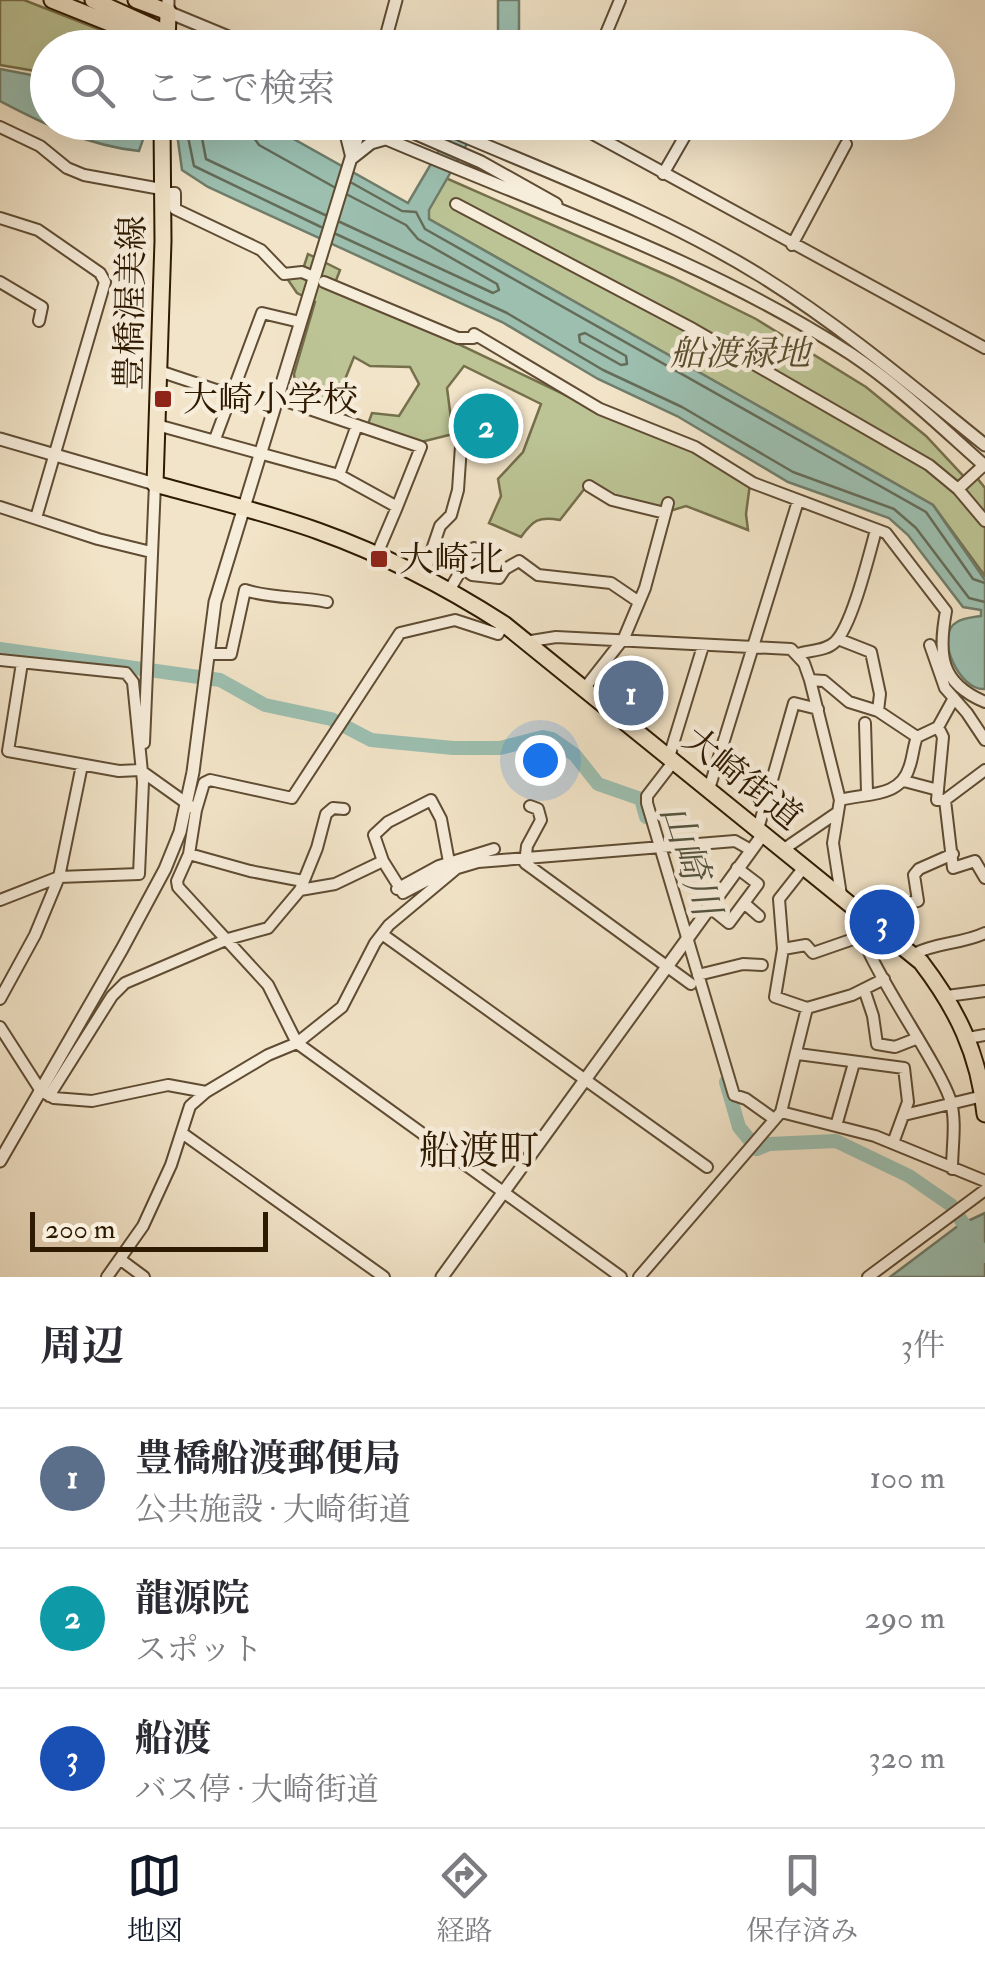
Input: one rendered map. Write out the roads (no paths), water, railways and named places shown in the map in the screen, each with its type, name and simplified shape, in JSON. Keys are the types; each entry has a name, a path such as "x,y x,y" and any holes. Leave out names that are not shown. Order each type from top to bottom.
{"main road":[{"path":"52,0 123,29"},
{"path":"94,0 156,30"},
{"path":"136,0 168,6"},
{"name":"豊橋渥美線","path":"155,484 162,140"},
{"name":"大崎街道","path":"155,484 315,530 377,554 450,590 504,624 914,954 977,1037 985,1114"}],"street":[{"path":"388,30 396,0"},
{"path":"608,30 620,0"},
{"path":"168,6 216,30"},
{"path":"0,127 40,146 84,176 175,193 175,209 261,250 284,274 308,275"},
{"path":"347,140 350,163"},
{"path":"356,140 216,602 205,677 190,854 178,887 268,985 296,1043 621,1277"},
{"path":"350,163 370,143 381,140"},
{"path":"387,140 740,290 805,326 881,376 984,466 958,489"},
{"path":"430,140 494,168 586,223"},
{"path":"471,140 668,226 764,278 870,350 985,445"},
{"path":"603,140 985,348"},
{"path":"663,174 683,140"},
{"path":"792,245 846,144"},
{"path":"456,204 694,329 930,465 958,489 985,522"},
{"path":"0,218 38,230 100,273 105,282 36,518"},
{"path":"0,282 42,307 39,321"},
{"path":"324,282 458,338 473,338 474,334 600,409 695,447 752,483 893,539 946,611 940,644 955,694 985,740"},
{"path":"215,439 262,313 300,322"},
{"path":"159,371 232,395"},
{"path":"277,398 421,448 377,554"},
{"path":"339,475 356,424"},
{"path":"157,425 339,475 397,507"},
{"path":"0,439 155,484 140,770 139,874 58,877 0,900"},
{"path":"424,576 440,526 451,515 458,490 461,446 480,442"},
{"path":"584,689 621,641 639,602 667,508 612,500 589,486"},
{"path":"709,789 798,501"},
{"path":"0,507 152,552"},
{"path":"798,654 824,649 838,638 858,593 876,530"},
{"path":"450,590 474,548"},
{"path":"462,568 472,575 499,578 505,568 519,562 538,575 611,583 639,602"},
{"path":"208,654 231,654 245,590 268,597 326,602"},
{"path":"45,1093 164,869 204,783 210,780 292,798 400,632 455,620 498,634 504,624"},
{"path":"525,642 556,637 791,649 798,654 818,709 839,806 834,854 841,895"},
{"path":"838,638 871,652 880,694 878,711"},
{"path":"930,645 945,688 985,702"},
{"path":"703,646 671,759 647,796 694,980 734,1096 778,1116 836,1126 892,1144 985,1182"},
{"path":"0,660 126,673 133,682 140,770"},
{"path":"22,663 8,751 119,771 140,770 192,806"},
{"path":"810,680 824,681 849,702 878,711 918,737"},
{"path":"784,849 839,806 867,792 889,793 904,781 918,737 938,726 955,694"},
{"path":"442,1277 751,850 761,831 794,702 818,709"},
{"path":"865,723 867,792"},
{"path":"938,726 942,737 937,800 945,800 985,770"},
{"path":"0,999 28,949 58,877 82,765"},
{"path":"904,781 938,790"},
{"path":"452,866 441,820 431,800 388,822 374,835 383,861 402,894 452,866 494,850"},
{"path":"945,800 952,868 974,861 985,878"},
{"path":"530,806 538,809 542,820 527,846 525,863 664,966 694,980 743,964 762,964"},
{"path":"0,1162 118,989 134,978 228,939 268,928 302,886 326,814 333,808 344,809"},
{"path":"107,1277 143,1226 190,1106 268,1055 296,1043 345,1004 382,934 452,866 526,856 735,842 751,850"},
{"path":"190,854 302,886 335,884 383,861"},
{"path":"871,918 879,909 918,901 914,875 953,854"},
{"path":"806,866 779,900 783,949 774,996 808,1008 884,979"},
{"path":"708,906 730,922 744,904 758,884 737,868"},
{"path":"744,904 759,916"},
{"path":"856,907 854,919 862,936 951,1102 952,1169"},
{"path":"382,934 707,1166"},
{"path":"914,954 940,943 985,934"},
{"path":"783,949 806,945 813,954 862,936"},
{"path":"864,989 874,1016 877,1044 895,1047 918,1038"},
{"path":"947,996 985,990"},
{"path":"639,1277 778,1116 808,1008"},
{"path":"0,1027 45,1093 92,1101 168,1085 206,1092"},
{"path":"895,1047 896,1064"},
{"path":"798,1054 904,1068 908,1088 904,1115 892,1144"},
{"path":"836,1126 854,1062"},
{"path":"904,1115 983,1096"},
{"path":"182,1132 384,1277"},
{"path":"868,1277 985,1190"},
{"path":"648,1277 657,1256"},
{"path":"121,1260 144,1277"}],"water":[{"path":"498,0 519,0 519,30 498,30"},
{"path":"0,69 30,75 30,116 0,101"},
{"path":"89,140 143,140 139,151"},
{"path":"178,140 295,140 408,203 445,140 469,140 429,210 429,219 933,505 985,580 985,689 976,688 959,673 948,638 957,622 981,616 981,610 963,607 908,535 889,518 788,482 677,416 598,379 502,322 208,187 182,170"},
{"path":"985,1213 985,1277 890,1277 959,1225"}],"waterway":[{"name":"山崎川","path":"0,649 220,680 265,705 331,719 371,740 500,748 543,737 552,739 575,755 598,784 641,799 646,817"},
{"name":"山崎川","path":"726,1082 739,1127 757,1149 769,1144 836,1141 909,1176 951,1205 985,1256"}],"place":[{"name":"大崎小学校","path":"163,399"},
{"name":"龍源院","path":"486,426"},
{"name":"大崎北","path":"379,559"},
{"name":"豊橋船渡郵便局","path":"631,693"},
{"name":"船渡","path":"882,922"}],"district":[{"name":"船渡町","path":"479,1150"}],"park label":[{"name":"船渡緑地","path":"740,353"}]}
